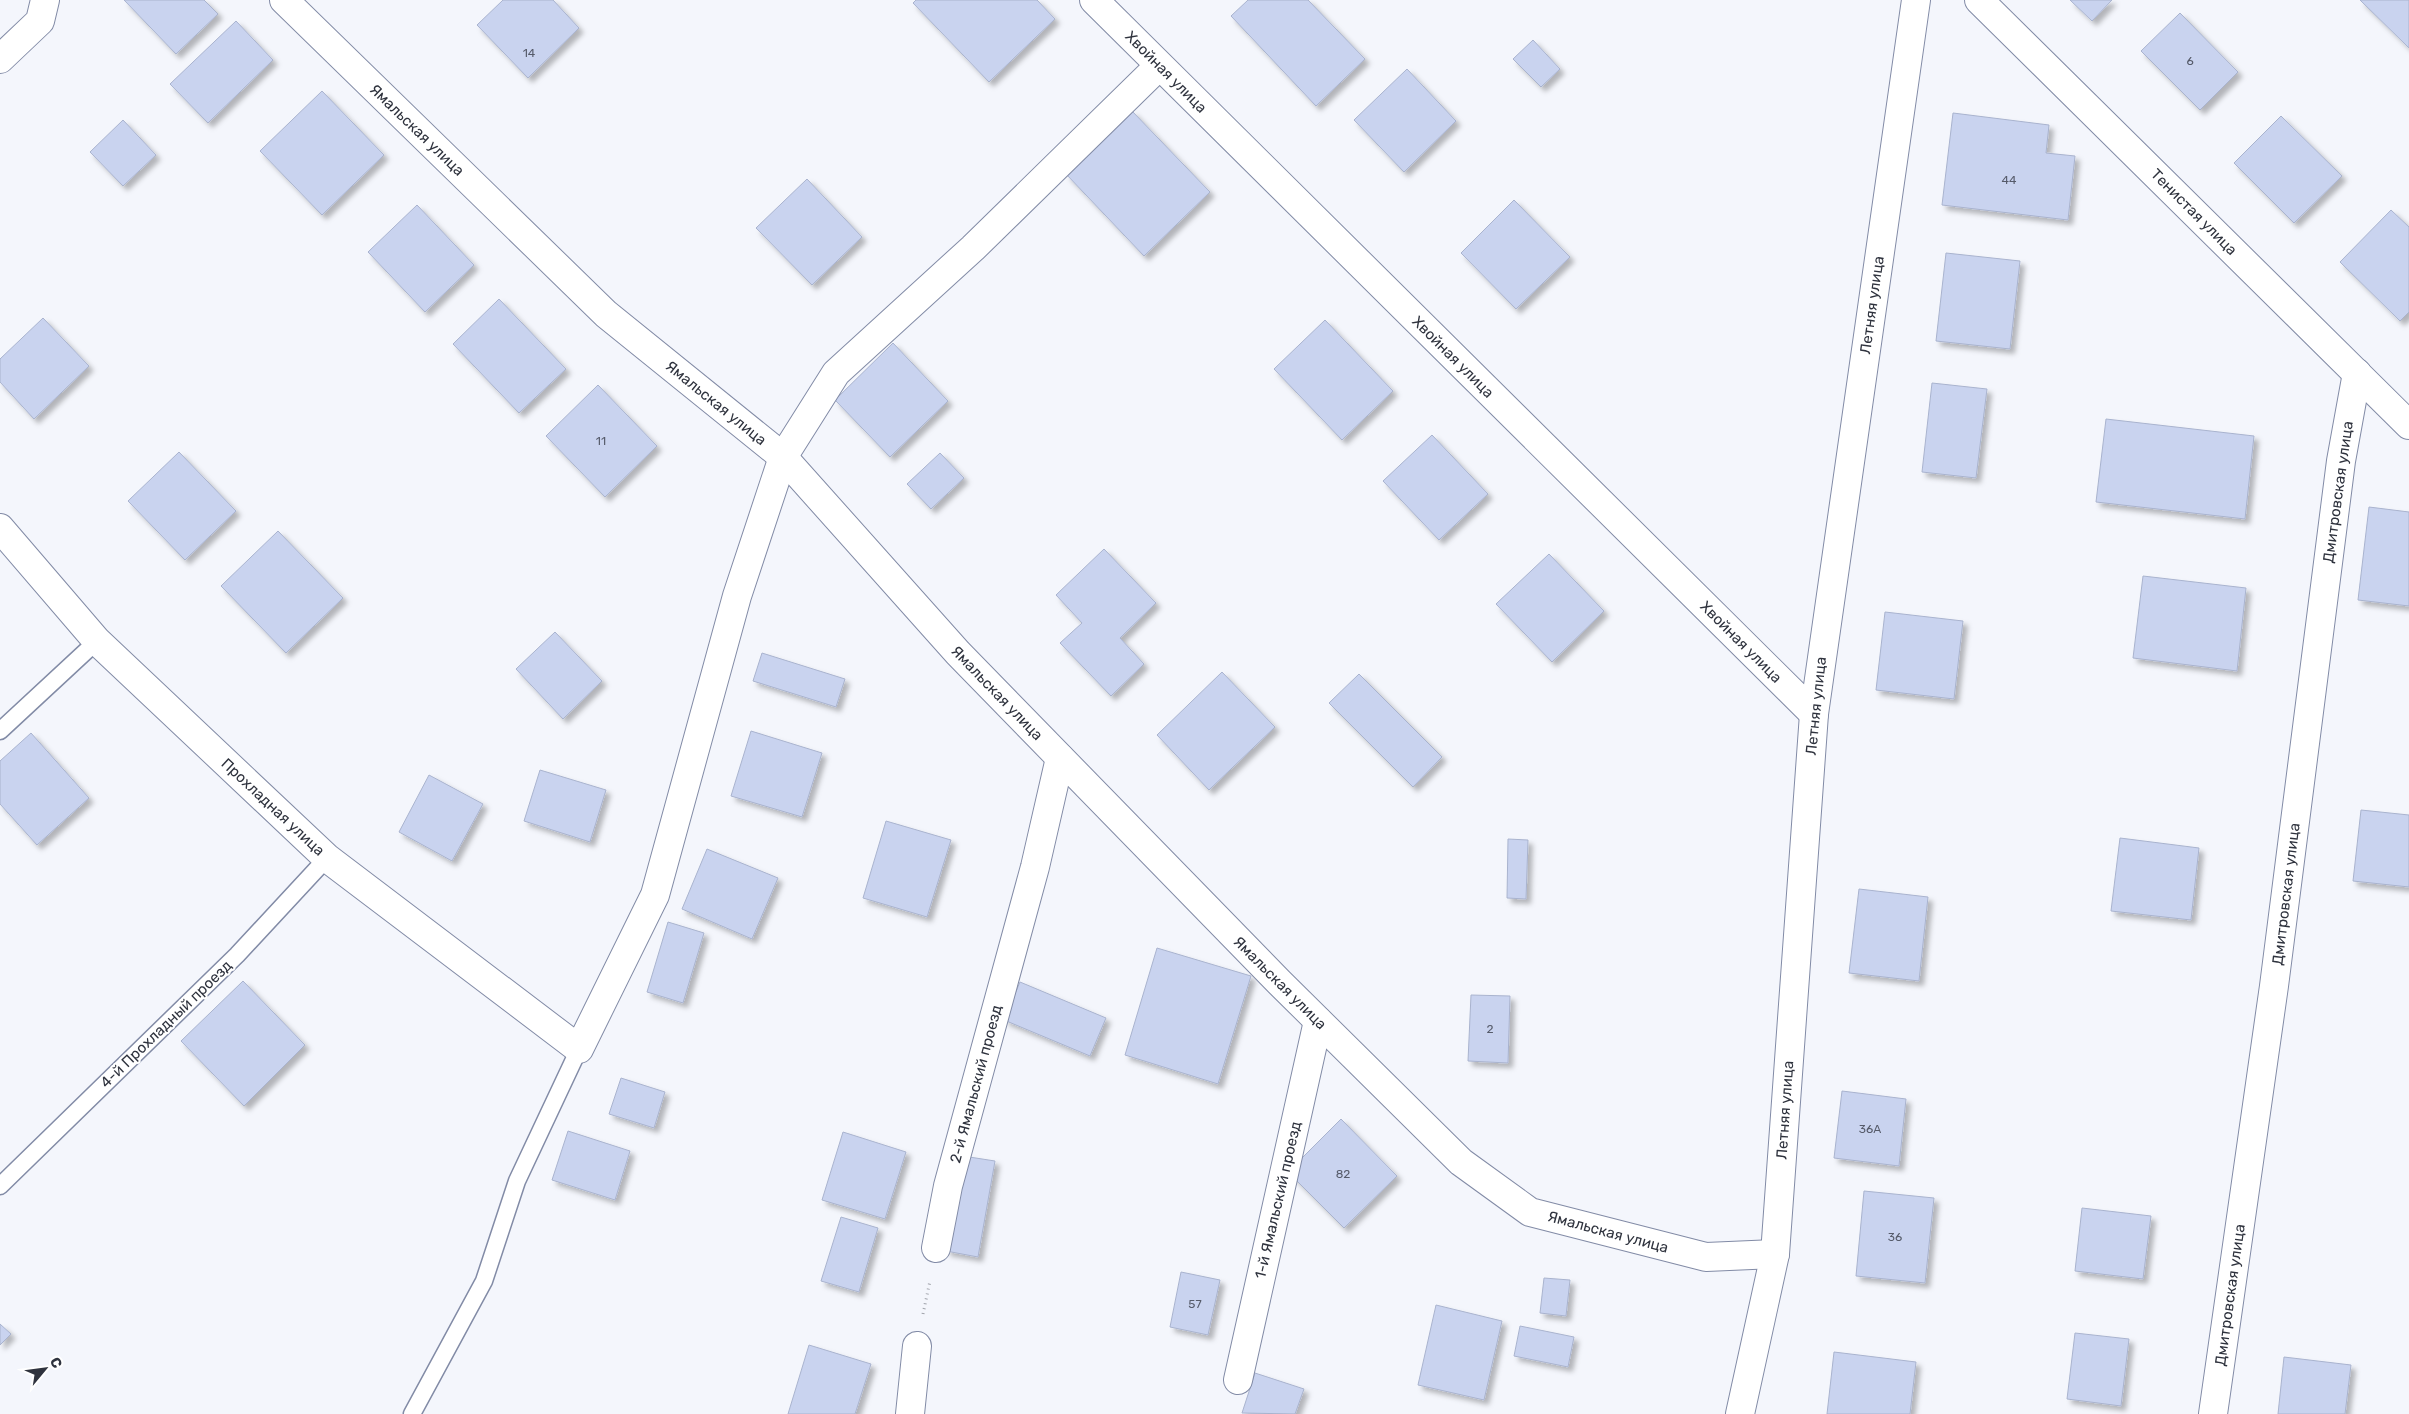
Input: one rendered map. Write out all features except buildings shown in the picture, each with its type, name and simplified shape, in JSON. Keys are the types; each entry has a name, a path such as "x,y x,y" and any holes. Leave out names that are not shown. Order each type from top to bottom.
{"street":[{"path":"0,59 40,21 45,0"},
{"name":"Ямальская улица","path":"284,0 606,314 783,456 958,653 1318,1021 1461,1162 1530,1212 1706,1257 1775,1254"},
{"name":"Хвойная улица","path":"1094,0 1814,714"},
{"name":"Летняя улица","path":"1740,1414 1775,1254 1814,714 1916,0"},
{"name":"Тенистая улица","path":"1980,0 2409,424"},
{"path":"579,1049 655,895 738,596 783,456 836,373 973,248 1159,66"},
{"name":"Дмитровская улица","path":"2213,1414 2274,986 2341,461 2357,373"},
{"name":"Прохладная улица","path":"0,528 97,640 327,858 579,1049"},
{"name":"2-й Ямальский проезд","path":"936,1248 948,1186 1035,867 1060,758"},
{"name":"1-й Ямальский проезд","path":"1238,1380 1318,1021"},
{"path":"910,1414 917,1346"}],"lane":[{"path":"0,731 97,640"},
{"name":"4-й Прохладный проезд","path":"0,1186 238,955 327,858"},
{"path":"412,1414 484,1281 517,1181 579,1049"}],"path":[{"path":"917,1346 936,1248"}]}
